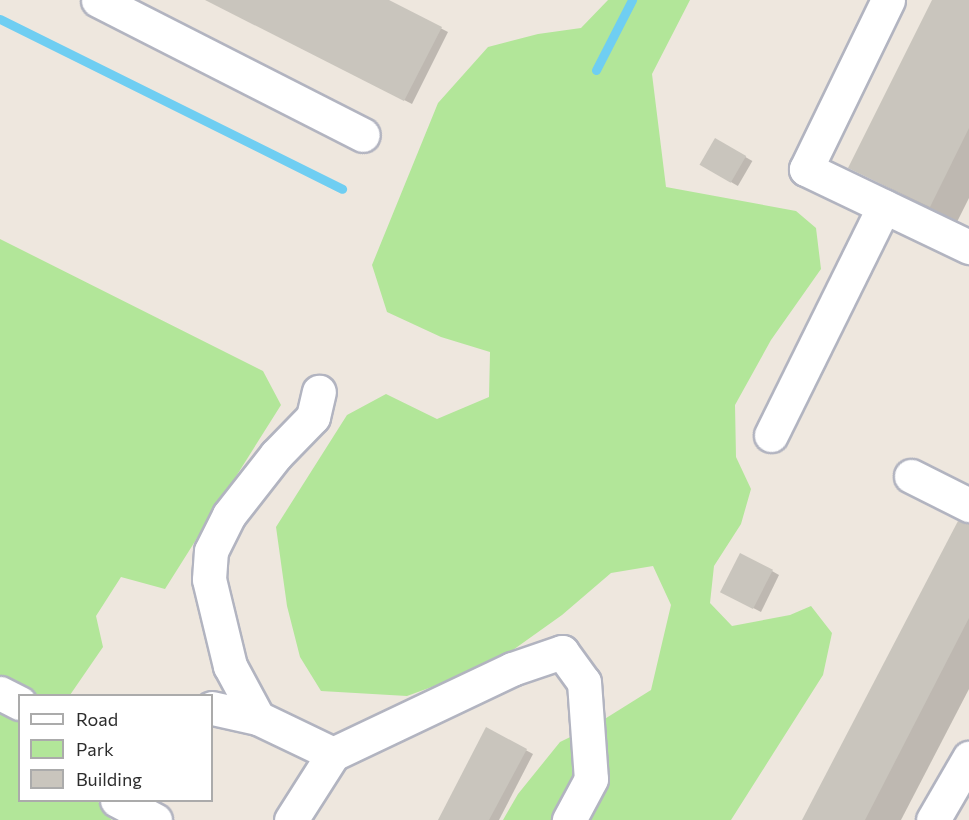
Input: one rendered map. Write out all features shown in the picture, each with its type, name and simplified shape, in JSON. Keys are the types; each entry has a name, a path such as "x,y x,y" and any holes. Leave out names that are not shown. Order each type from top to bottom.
{"lane":[{"path":"98,0 363,135"},
{"path":"888,0 806,169 968,244"},
{"path":"771,435 884,206"},
{"path":"258,718 230,666 209,579 211,551 229,515 276,455 313,417 319,392"},
{"path":"911,476 969,505"},
{"path":"291,820 333,754 512,669 562,652 584,682 591,779 568,820"},
{"path":"0,693 18,702"},
{"path":"213,708 258,718 333,754"},
{"path":"933,820 969,758"},
{"path":"119,802 155,820"}],"green space":[{"path":"608,0 690,0 652,74 666,187 796,211 816,228 821,269 771,340 735,405 736,457 751,489 741,524 714,566 710,603 732,626 790,615 811,606 832,633 823,675 731,820 503,820 518,794 560,742 595,725 651,690 671,605 653,566 611,573 562,615 492,665 407,696 321,691 300,657 287,606 276,527 347,415 386,394 437,419 489,397 490,352 441,337 387,312 372,265 438,103 488,47 538,34 581,28"},
{"path":"0,239 263,371 281,405 165,589 121,577 96,616 103,647 71,694 29,694 0,678"},
{"path":"0,711 18,718 18,802 98,802 104,813 112,820 0,820"}],"building":[{"path":"205,0 389,0 442,27 404,101"},
{"path":"932,0 969,0 969,128 930,207 848,168"},
{"path":"715,138 746,156 731,183 700,165"},
{"path":"958,521 969,524 969,618 865,820 802,820"},
{"path":"740,553 773,570 753,609 720,592"},
{"path":"486,727 527,749 489,820 438,820"}],"waterway":[{"path":"596,70 632,0"},
{"path":"0,19 342,189"}]}
